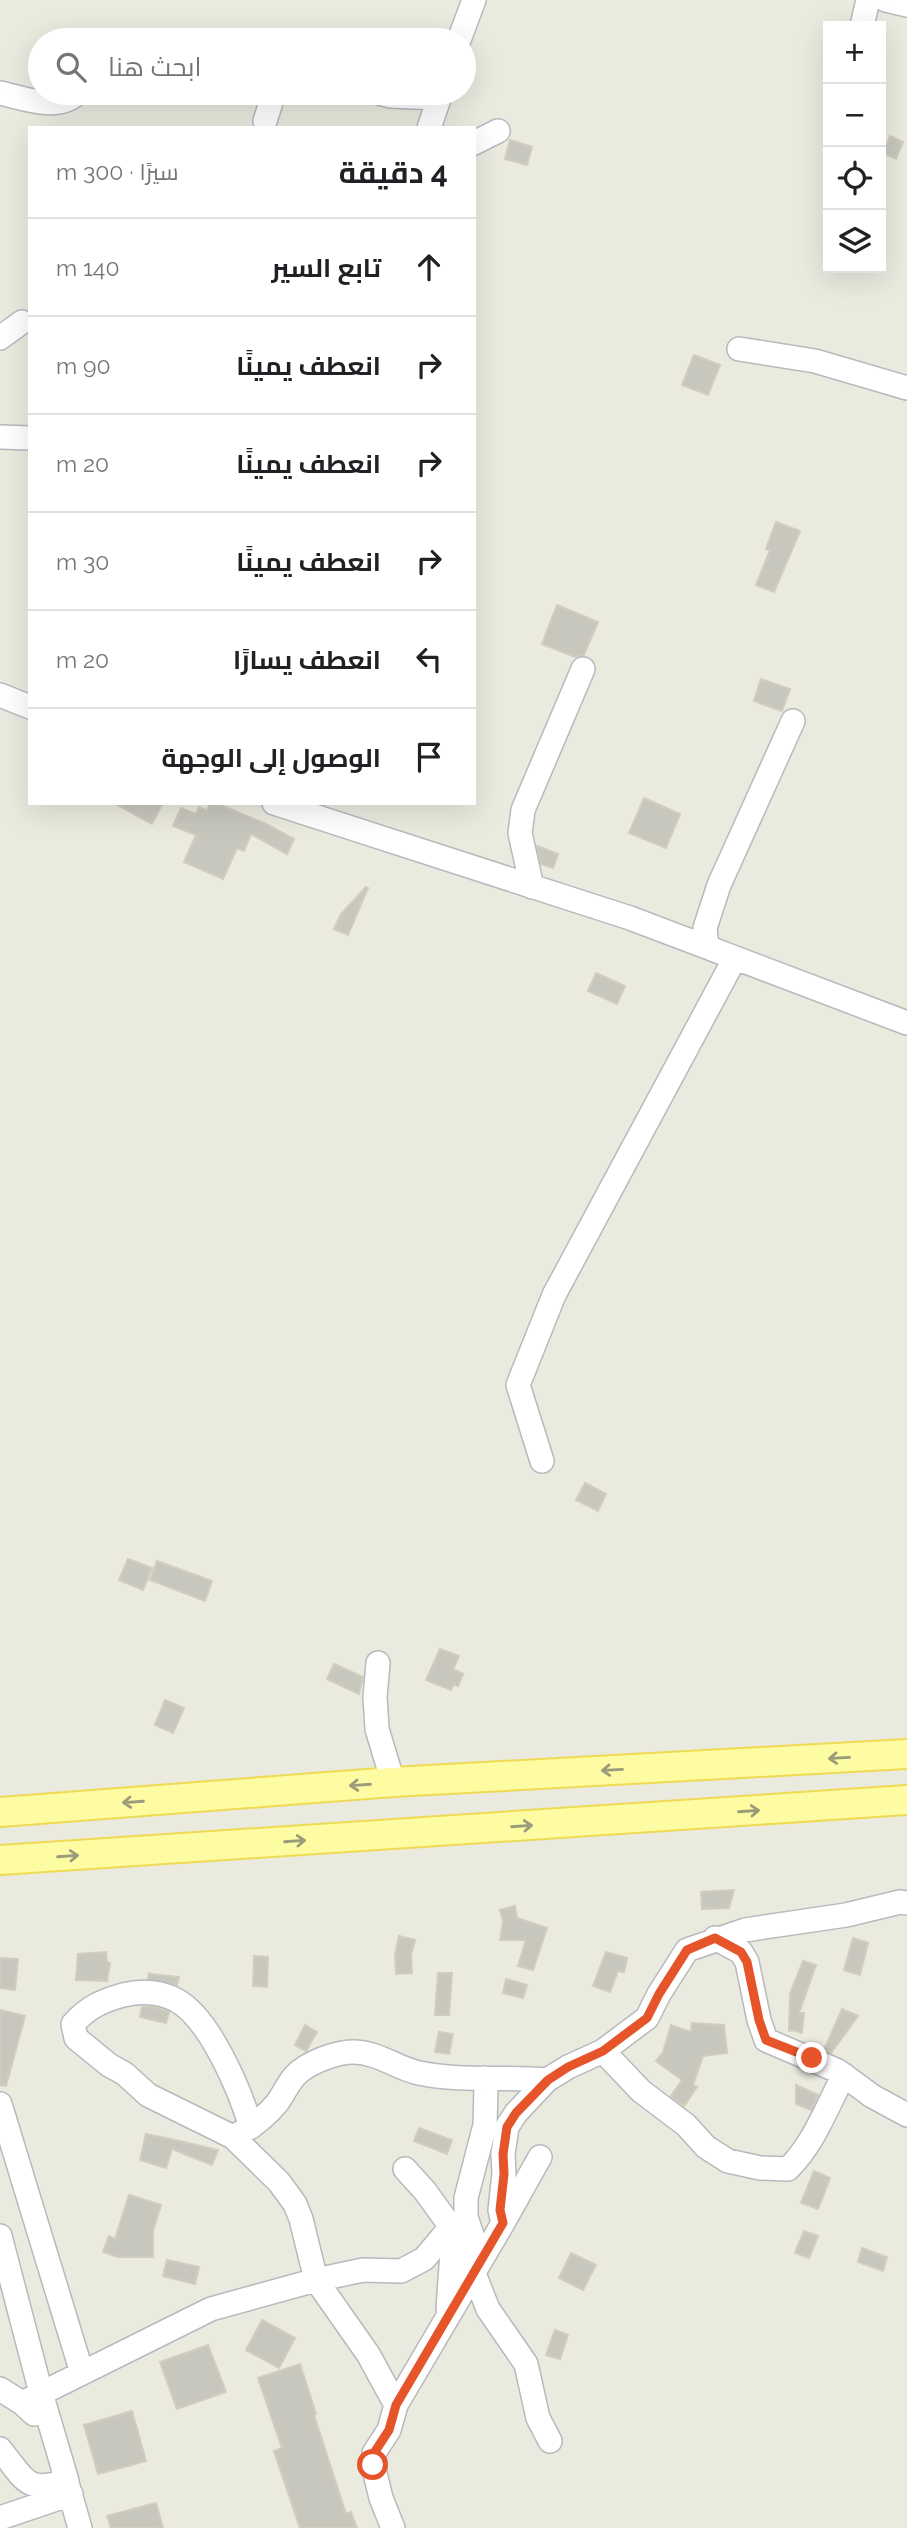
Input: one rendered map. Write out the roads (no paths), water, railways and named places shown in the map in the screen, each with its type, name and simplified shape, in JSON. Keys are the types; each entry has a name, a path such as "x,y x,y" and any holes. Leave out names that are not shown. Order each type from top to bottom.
{"main road":[{"path":"0,1812 393,1782 907,1754"},
{"path":"0,1860 907,1800"}],"street":[{"path":"464,28 474,0"},
{"path":"863,21 868,0"},
{"path":"886,0 907,5"},
{"path":"0,93 28,98"},
{"path":"265,121 270,105"},
{"path":"430,126 437,105"},
{"path":"476,142 498,131"},
{"path":"0,338 22,322"},
{"path":"739,349 815,361 907,388"},
{"path":"0,437 28,438"},
{"path":"532,887 520,833 523,810 583,669"},
{"path":"0,695 28,706"},
{"path":"707,947 705,928 719,885 793,721"},
{"path":"280,805 630,918 907,1023"},
{"path":"542,1461 518,1385 554,1295 734,958"},
{"path":"378,1663 375,1697 377,1729 393,1782"},
{"path":"503,2223 500,2210 503,2154 507,2127 516,2113 548,2080 568,2067 603,2051 647,2018 687,1950 715,1938 745,1930 846,1915 900,1902 907,1903"},
{"path":"715,1938 741,1952 747,1962 766,2040 812,2058 844,2075 872,2096 907,2115"},
{"path":"242,2132 148,2095 125,2074 108,2065 76,2038 73,2024 97,2003 129,1994 152,1993 176,2000 195,2018 215,2045 229,2072 242,2132 295,2204 316,2280 368,2354 396,2405"},
{"path":"603,2051 641,2091 686,2125 706,2147 728,2161 760,2168 788,2169 798,2160 844,2075"},
{"path":"242,2132 278,2102 291,2080 302,2069 317,2061 352,2052 375,2055 417,2073 461,2079 548,2080"},
{"path":"448,2315 452,2252 485,2125 484,2078"},
{"path":"0,2104 82,2373"},
{"path":"393,2528 381,2498 373,2465 374,2453 389,2430 396,2405 540,2157"},
{"path":"405,2169 474,2241 474,2271 488,2309 526,2364 538,2418 550,2441"},
{"path":"0,2389 32,2398 211,2309 363,2270 401,2271 424,2259 458,2222"},
{"path":"0,2236 32,2398 69,2488 80,2528"},
{"path":"0,2449 31,2484 69,2488"},
{"path":"0,2518 69,2488"}]}
